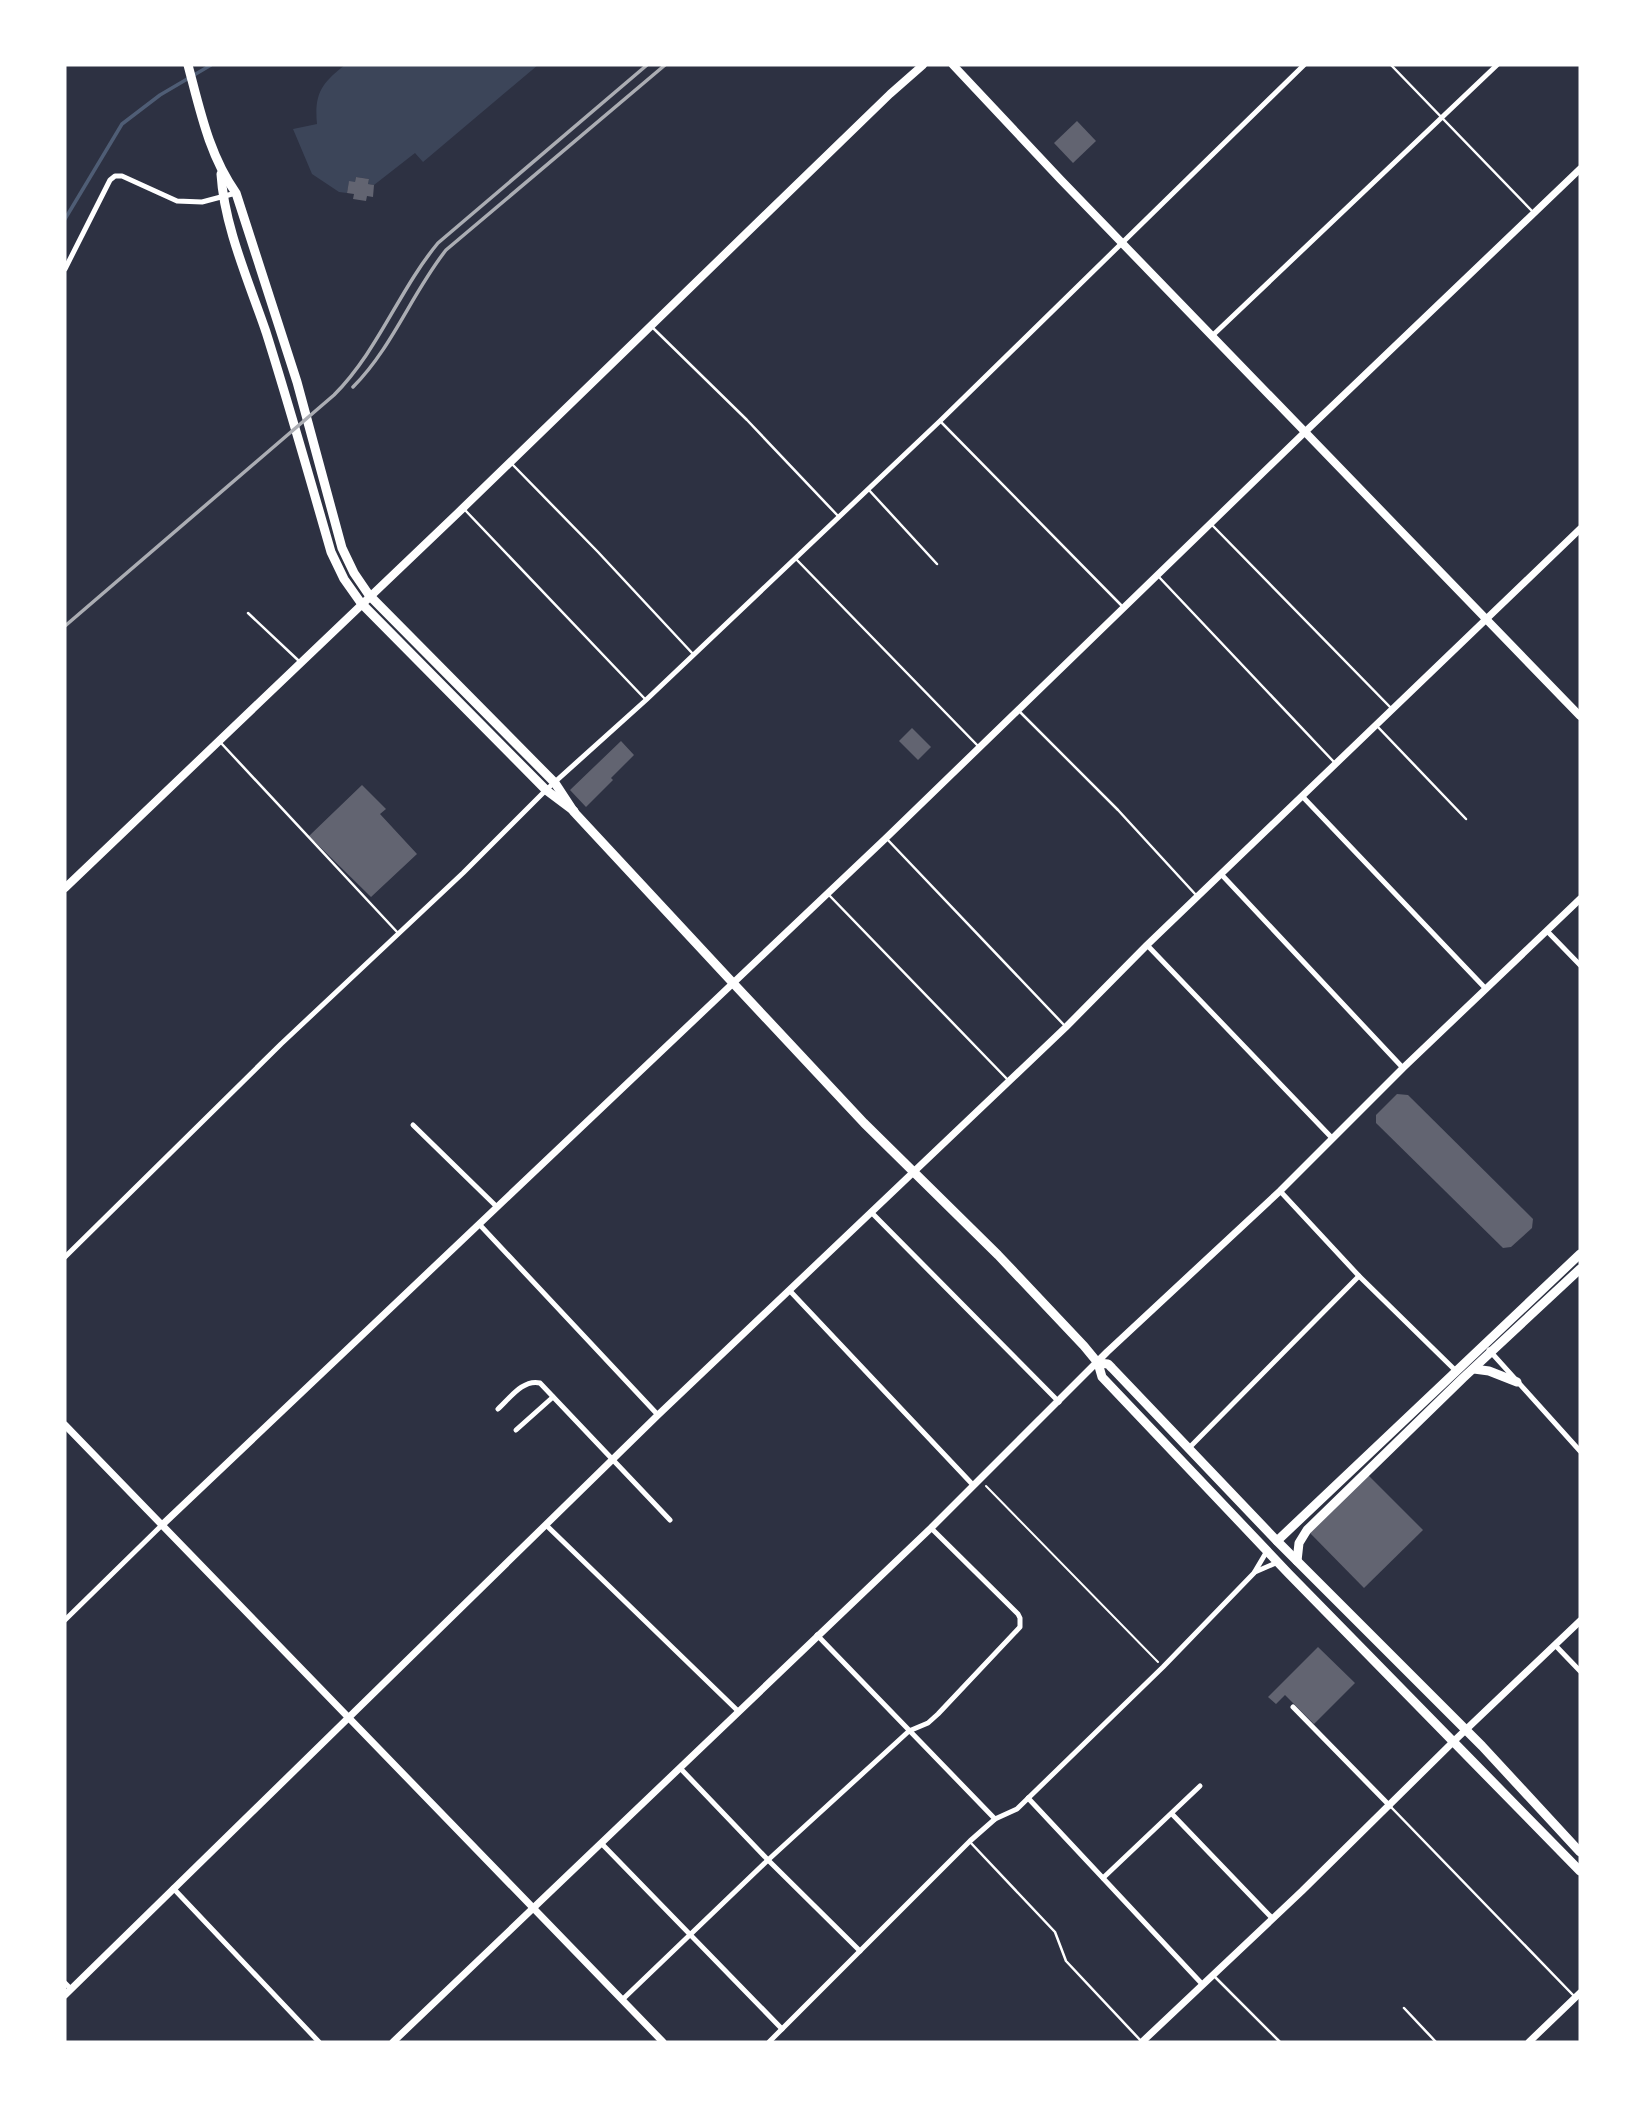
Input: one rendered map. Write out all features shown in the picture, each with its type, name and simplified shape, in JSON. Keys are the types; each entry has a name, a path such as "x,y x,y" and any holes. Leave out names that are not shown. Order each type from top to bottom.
{"main road":[{"path":"188,65 221,172 236,193 298,382 342,548 369,595 555,783 574,811 733,984 998,1255 1098,1363 1102,1377 1267,1551 1580,1871"},
{"path":"65,888 923,65"},
{"path":"953,65 1580,716"},
{"path":"221,172 222,197 282,383 331,552 344,579 361,603 546,790 574,811"},
{"path":"1297,1561 1299,1543 1307,1531 1460,1375 1484,1345 1580,1254"},
{"path":"1277,1541 1460,1375 1474,1368 1492,1353 1580,1269"},
{"path":"1098,1363 1108,1364 1112,1368 1277,1541 1466,1730 1580,1852"},
{"path":"1474,1368 1517,1382"}],"street":[{"path":"65,1257 281,1044 463,873 546,790 646,700 940,421 1304,65"},
{"path":"1212,336 1497,65"},
{"path":"65,1620 886,838 1306,430 1580,169"},
{"path":"65,268 110,180 115,176 122,176 177,201 202,202 236,193"},
{"path":"67,1989 658,1415 1066,1027 1147,945 1580,528"},
{"path":"1302,796 1486,989"},
{"path":"1221,874 1403,1068"},
{"path":"393,2042 931,1528 1098,1363 1280,1191 1403,1068 1580,899"},
{"path":"1547,930 1580,965"},
{"path":"1147,945 1332,1138"},
{"path":"413,1125 497,1207"},
{"path":"1280,1191 1359,1276 1460,1375"},
{"path":"871,1212 1059,1402"},
{"path":"479,1224 658,1415"},
{"path":"1188,1448 1359,1276"},
{"path":"790,1291 977,1483"},
{"path":"1484,1345 1580,1451"},
{"path":"498,1409 525,1384 533,1381 540,1383 670,1520"},
{"path":"516,1430 553,1397"},
{"path":"65,1425 663,2042"},
{"path":"546,1525 739,1712"},
{"path":"622,2000 768,1860 909,1731 928,1723 938,1714 1017,1631 1021,1623 1018,1614 931,1528"},
{"path":"769,2042 970,1841 995,1819 1012,1812 1028,1798 1163,1667 1254,1573 1267,1551"},
{"path":"1254,1573 1278,1562"},
{"path":"1142,2042 1580,1621"},
{"path":"817,1635 995,1819"},
{"path":"1555,1645 1580,1671"},
{"path":"1293,1707 1390,1806"},
{"path":"680,1768 860,1951"},
{"path":"1103,1878 1200,1786"},
{"path":"1028,1798 1203,1985"},
{"path":"1172,1814 1272,1918"},
{"path":"602,1844 782,2029"},
{"path":"173,1888 319,2042"},
{"path":"1529,2042 1578,1995"}],"lane":[{"path":"1391,65 1534,213"},
{"path":"651,326 747,420 839,517"},
{"path":"940,421 1124,608"},
{"path":"509,461 693,654"},
{"path":"868,489 937,564"},
{"path":"463,508 646,700"},
{"path":"1210,523 1392,709"},
{"path":"795,558 979,748"},
{"path":"1157,576 1337,764"},
{"path":"248,612 299,662"},
{"path":"1018,710 1118,810 1198,898"},
{"path":"1376,725 1466,819"},
{"path":"219,740 397,933"},
{"path":"886,838 1066,1027"},
{"path":"827,894 1008,1080"},
{"path":"1390,1806 1578,1995"},
{"path":"970,1841 1055,1932 1066,1961 1142,2042"},
{"path":"1213,1975 1280,2042"},
{"path":"1404,2008 1436,2042"}],"path":[{"path":"977,1483 1163,1667"}],"shaded area":[{"path":"345,65 538,65 423,162 415,153 374,185 368,184 369,179 356,177 355,182 349,182 347,193 339,192 312,174 293,129 317,124 318,96 330,77"}],"building":[{"path":"1077,121 1096,141 1073,163 1054,143"},
{"path":"356,177 369,179 368,184 374,185 373,197 367,196 366,201 353,199 354,194 347,193 349,181 355,182"},
{"path":"912,728 931,747 918,760 899,741"},
{"path":"621,741 634,755 586,807 570,790"},
{"path":"362,785 386,809 380,814 417,854 371,897 309,836"},
{"path":"1397,1094 1408,1095 1533,1219 1532,1228 1511,1247 1503,1248 1376,1123 1376,1115"},
{"path":"1367,1474 1423,1530 1364,1588 1309,1532"},
{"path":"1318,1647 1355,1683 1314,1724 1285,1695 1276,1704 1268,1697"}],"waterway":[{"path":"65,219 122,124 160,95 211,65"}],"railway":[{"path":"65,626 334,395 350,378 411,280 438,243 647,65"},
{"path":"353,387 391,338 446,250 665,65"}]}
